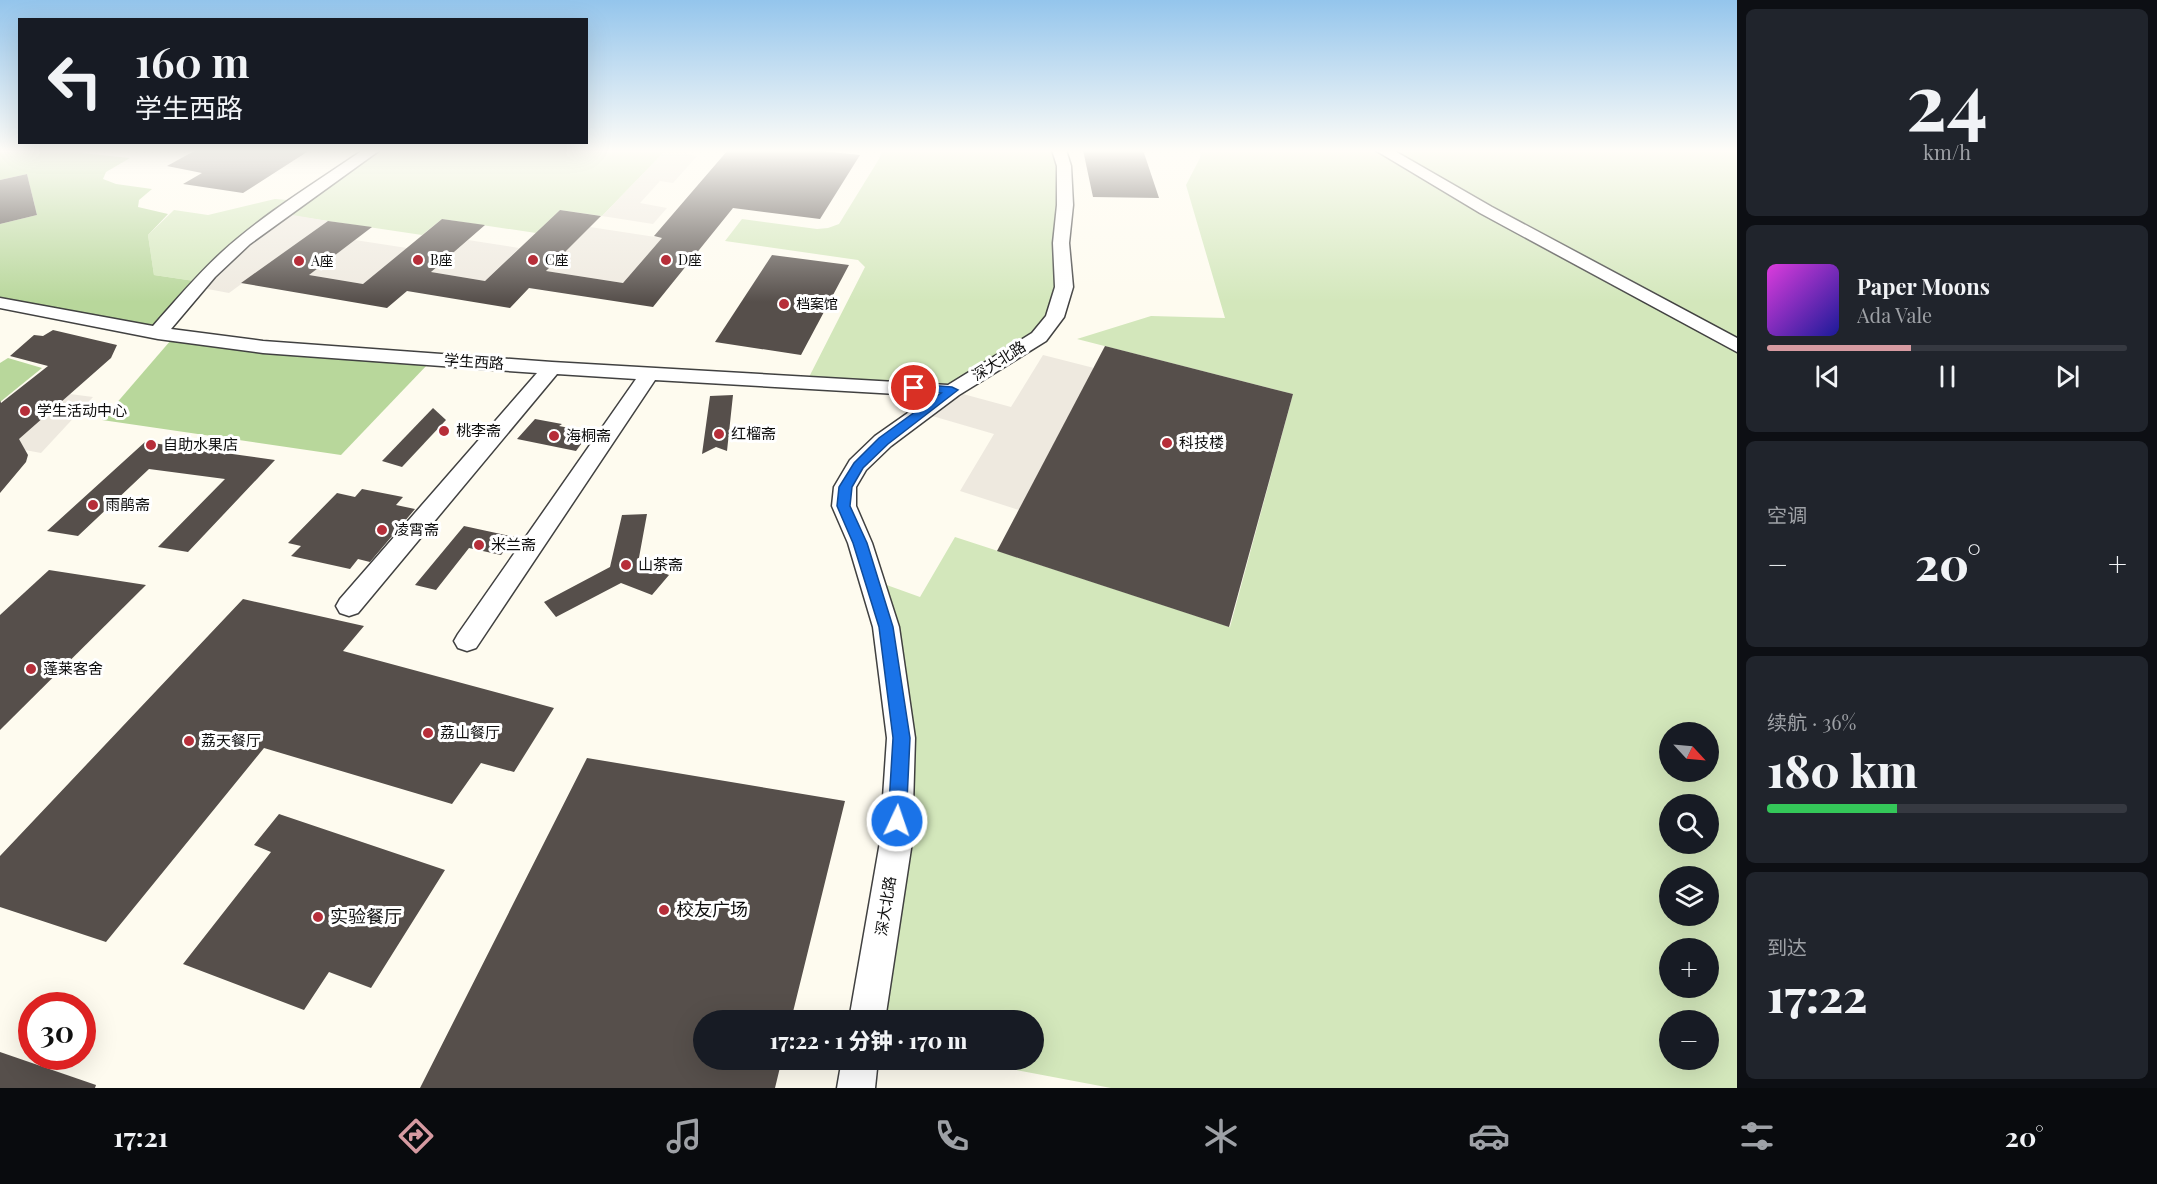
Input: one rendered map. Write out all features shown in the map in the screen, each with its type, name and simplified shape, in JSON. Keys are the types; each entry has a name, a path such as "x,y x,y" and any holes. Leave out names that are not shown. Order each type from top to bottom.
{"street":[{"path":"158,333 209,273 230,253 299,201"},
{"name":"深大北路","path":"869,1010 896,842 901,738 886,627 860,543 844,506 845,487 858,465 883,441 952,390 1039,337 1055,317 1065,287 1061,243 1065,201"},
{"path":"1469,201 1737,346"},
{"name":"学生西路","path":"0,303 158,333 263,347 552,368 952,390"},
{"path":"349,606 552,368"},
{"path":"467,641 650,374"},
{"path":"856,1088 858,1070"}],"green space":[{"path":"34,201 139,201 138,207 168,214 148,235 154,275 201,282 158,333 0,303 0,224 37,215"},
{"path":"268,201 617,201 602,216 560,210 536,233 442,219 422,235 281,214 201,282 154,275 148,235 174,210 208,215"},
{"path":"853,201 1058,201 1055,317 952,391 807,381 865,267 858,260 725,241 742,219 817,229 839,224"},
{"path":"1191,201 1737,201 1737,1088 1111,1088 1016,1070 1044,1070 1044,1010 868,1010 901,738 870,579 920,597 955,537 1230,627 1293,394 1077,339 1151,316 1225,318"},
{"path":"171,340 428,364 341,455 102,420"},
{"path":"8,358 42,368 0,402 0,363"}],"shaded area":[{"path":"617,201 642,201 640,203 667,208 653,224 602,216"},
{"path":"281,213 328,221 229,293 197,287"},
{"path":"590,227 662,238 623,283 546,271"},
{"path":"355,240 407,248 363,284 309,275"},
{"path":"468,240 519,248 485,281 431,272"},
{"path":"1043,355 1094,368 1019,510 960,491 994,434 922,413 952,391 1011,407"},
{"path":"70,394 93,397 41,453 25,450 13,444"}],"building":[{"path":"0,201 34,201 37,215 0,224"},
{"path":"684,201 831,201 820,219 733,208 653,307 529,288 510,308 407,291 387,308 241,283 328,221 372,227 309,275 363,284 442,219 485,225 431,272 485,281 560,210 601,216 546,271 623,283 662,238 654,236"},
{"name":"档案馆","path":"772,255 849,265 801,355 715,342"},
{"name":"学生活动中心","path":"53,330 117,345 111,358 19,439 28,455 26,462 0,493 0,400 1,403 48,366 10,356 34,335 43,336"},
{"name":"科技楼","path":"1105,346 1293,394 1229,627 997,551"},
{"path":"733,395 727,451 716,447 702,454 710,396"},
{"path":"433,408 446,420 402,467 382,461"},
{"path":"535,419 590,432 576,451 517,439"},
{"name":"雨鹃斋","path":"145,442 275,460 188,552 158,547 225,479 149,469 78,536 47,531"},
{"name":"凌霄斋","path":"362,489 403,497 396,505 415,509 370,562 358,559 350,569 291,556 301,546 288,543 337,493 355,497"},
{"name":"山茶斋","path":"647,514 638,563 669,575 652,595 621,583 556,617 544,602 610,567 622,515"},
{"name":"米兰斋","path":"464,526 515,537 501,555 469,548 436,590 415,585"},
{"name":"蓬莱客舍","path":"49,570 146,585 0,730 0,615"},
{"name":"荔天餐厅","path":"243,599 364,626 343,651 554,708 514,772 481,763 452,804 264,748 106,942 0,907 0,856"},
{"name":"校友广场","path":"587,758 845,801 793,1010 693,1010 693,1070 779,1070 775,1088 420,1088"},
{"name":"实验餐厅","path":"279,814 445,870 371,988 329,972 304,1010 183,964 271,852 254,845"},
{"path":"0,1052 18,1058 18,1070 52,1070 96,1085 95,1088 0,1088"}],"place":[{"name":"B座","path":"418,260"},
{"name":"C座","path":"533,260"},
{"name":"D座","path":"666,260"},
{"name":"A座","path":"299,261"},
{"name":"档案馆","path":"784,304"},
{"name":"学生活动中心","path":"25,411"},
{"name":"桃李斋","path":"444,431"},
{"name":"红榴斋","path":"719,434"},
{"name":"海桐斋","path":"554,436"},
{"name":"科技楼","path":"1167,443"},
{"name":"自助水果店","path":"151,445"},
{"name":"雨鹃斋","path":"93,505"},
{"name":"凌霄斋","path":"382,530"},
{"name":"米兰斋","path":"479,545"},
{"name":"山茶斋","path":"626,565"},
{"name":"蓬莱客舍","path":"31,669"},
{"name":"荔山餐厅","path":"428,733"},
{"name":"荔天餐厅","path":"189,741"},
{"name":"校友广场","path":"664,910"},
{"name":"实验餐厅","path":"318,917"}],"route":[{"path":"897,821 901,738 886,627 860,543 844,506 845,487 858,465 883,441 952,390 914,388"}]}
